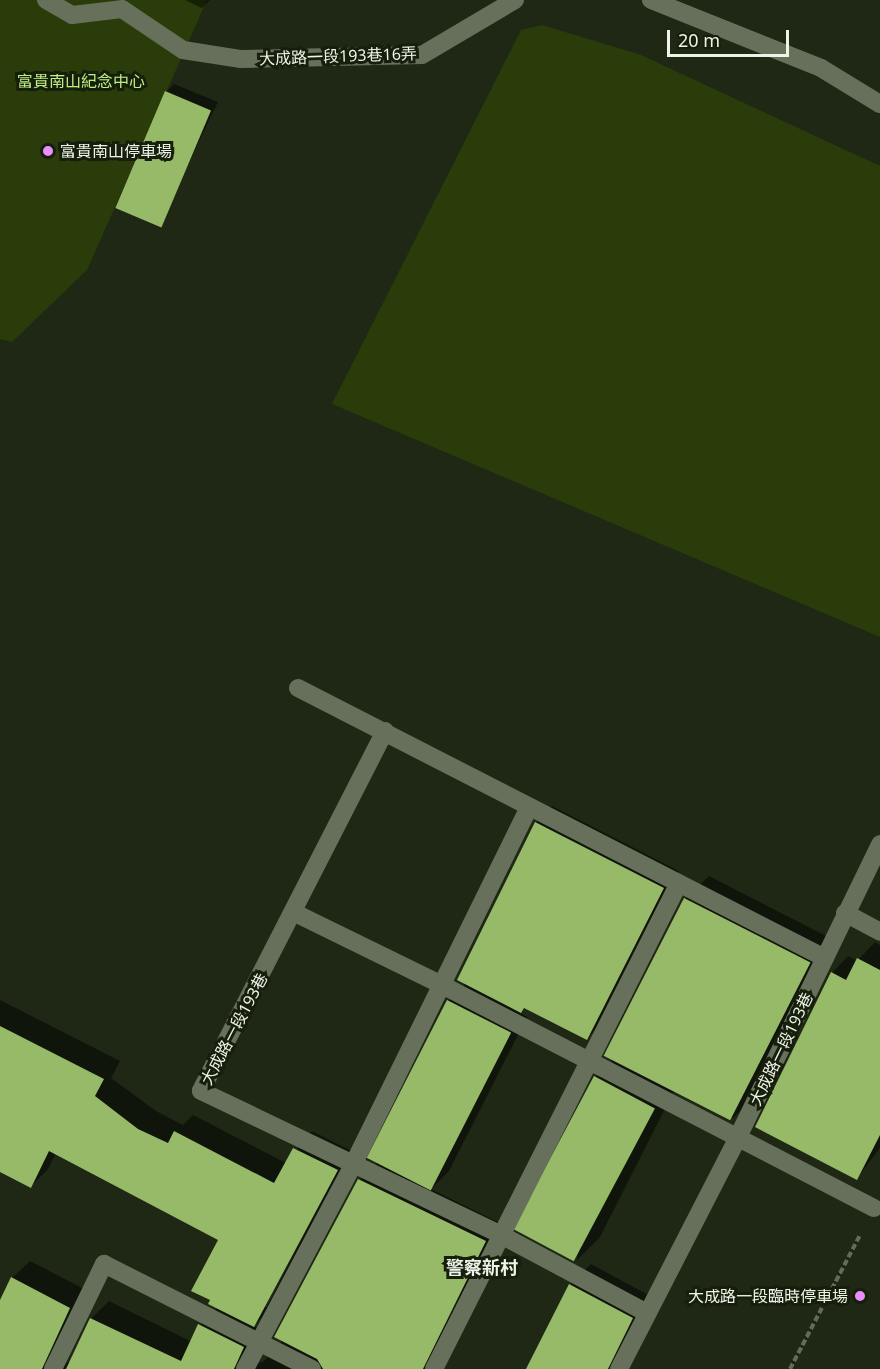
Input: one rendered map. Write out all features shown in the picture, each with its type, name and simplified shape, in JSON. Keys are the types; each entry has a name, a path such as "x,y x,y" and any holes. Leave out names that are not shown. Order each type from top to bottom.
{"lane":[{"name":"大成路一段193巷16弄","path":"46,0 72,15 122,9 183,50 241,59 422,55 514,0"},
{"path":"651,0 821,68 880,104"},
{"path":"297,688 825,958"},
{"name":"大成路一段193巷","path":"385,731 295,914 201,1091 501,1235 647,1313"},
{"path":"245,1369 353,1165 530,807"},
{"name":"大成路一段193巷","path":"619,1369 737,1139 825,958 844,913 880,844"},
{"path":"434,1369 679,883"},
{"path":"844,913 880,932"},
{"path":"295,914 442,985 874,1208"},
{"path":"53,1369 104,1264 312,1369"}],"path":[{"path":"790,1369 874,1208"}],"green space":[{"name":"富貴南山紀念中心","path":"0,0 207,0 87,270 12,342 0,339"},
{"path":"542,25 641,55 880,166 880,637 332,404 521,30"}],"building":[{"path":"165,91 211,111 161,227 115,208"},
{"path":"535,822 664,888 587,1040 524,1008 521,1013 457,980"},
{"path":"684,898 811,962 730,1120 604,1056"},
{"path":"857,958 880,970 880,1135 857,1180 755,1127 831,972 846,980"},
{"path":"447,1000 511,1033 431,1190 367,1158"},
{"path":"0,1026 104,1079 95,1096 138,1129 168,1143 174,1131 274,1183 293,1148 338,1170 254,1327 208,1304 210,1300 191,1291 218,1240 49,1151 31,1188 0,1172"},
{"path":"594,1076 655,1108 574,1261 513,1229"},
{"path":"358,1179 486,1241 423,1369 323,1369 317,1359 274,1337"},
{"path":"11,1277 70,1308 42,1369 0,1369 0,1300"},
{"path":"569,1284 633,1318 608,1369 526,1369"},
{"path":"90,1318 181,1361 198,1324 244,1347 234,1369 66,1369"}],"place":[{"name":"富貴南山停車場","path":"48,151"},
{"name":"大成路一段臨時停車場","path":"860,1296"}],"district":[{"name":"警察新村","path":"482,1267"}]}
